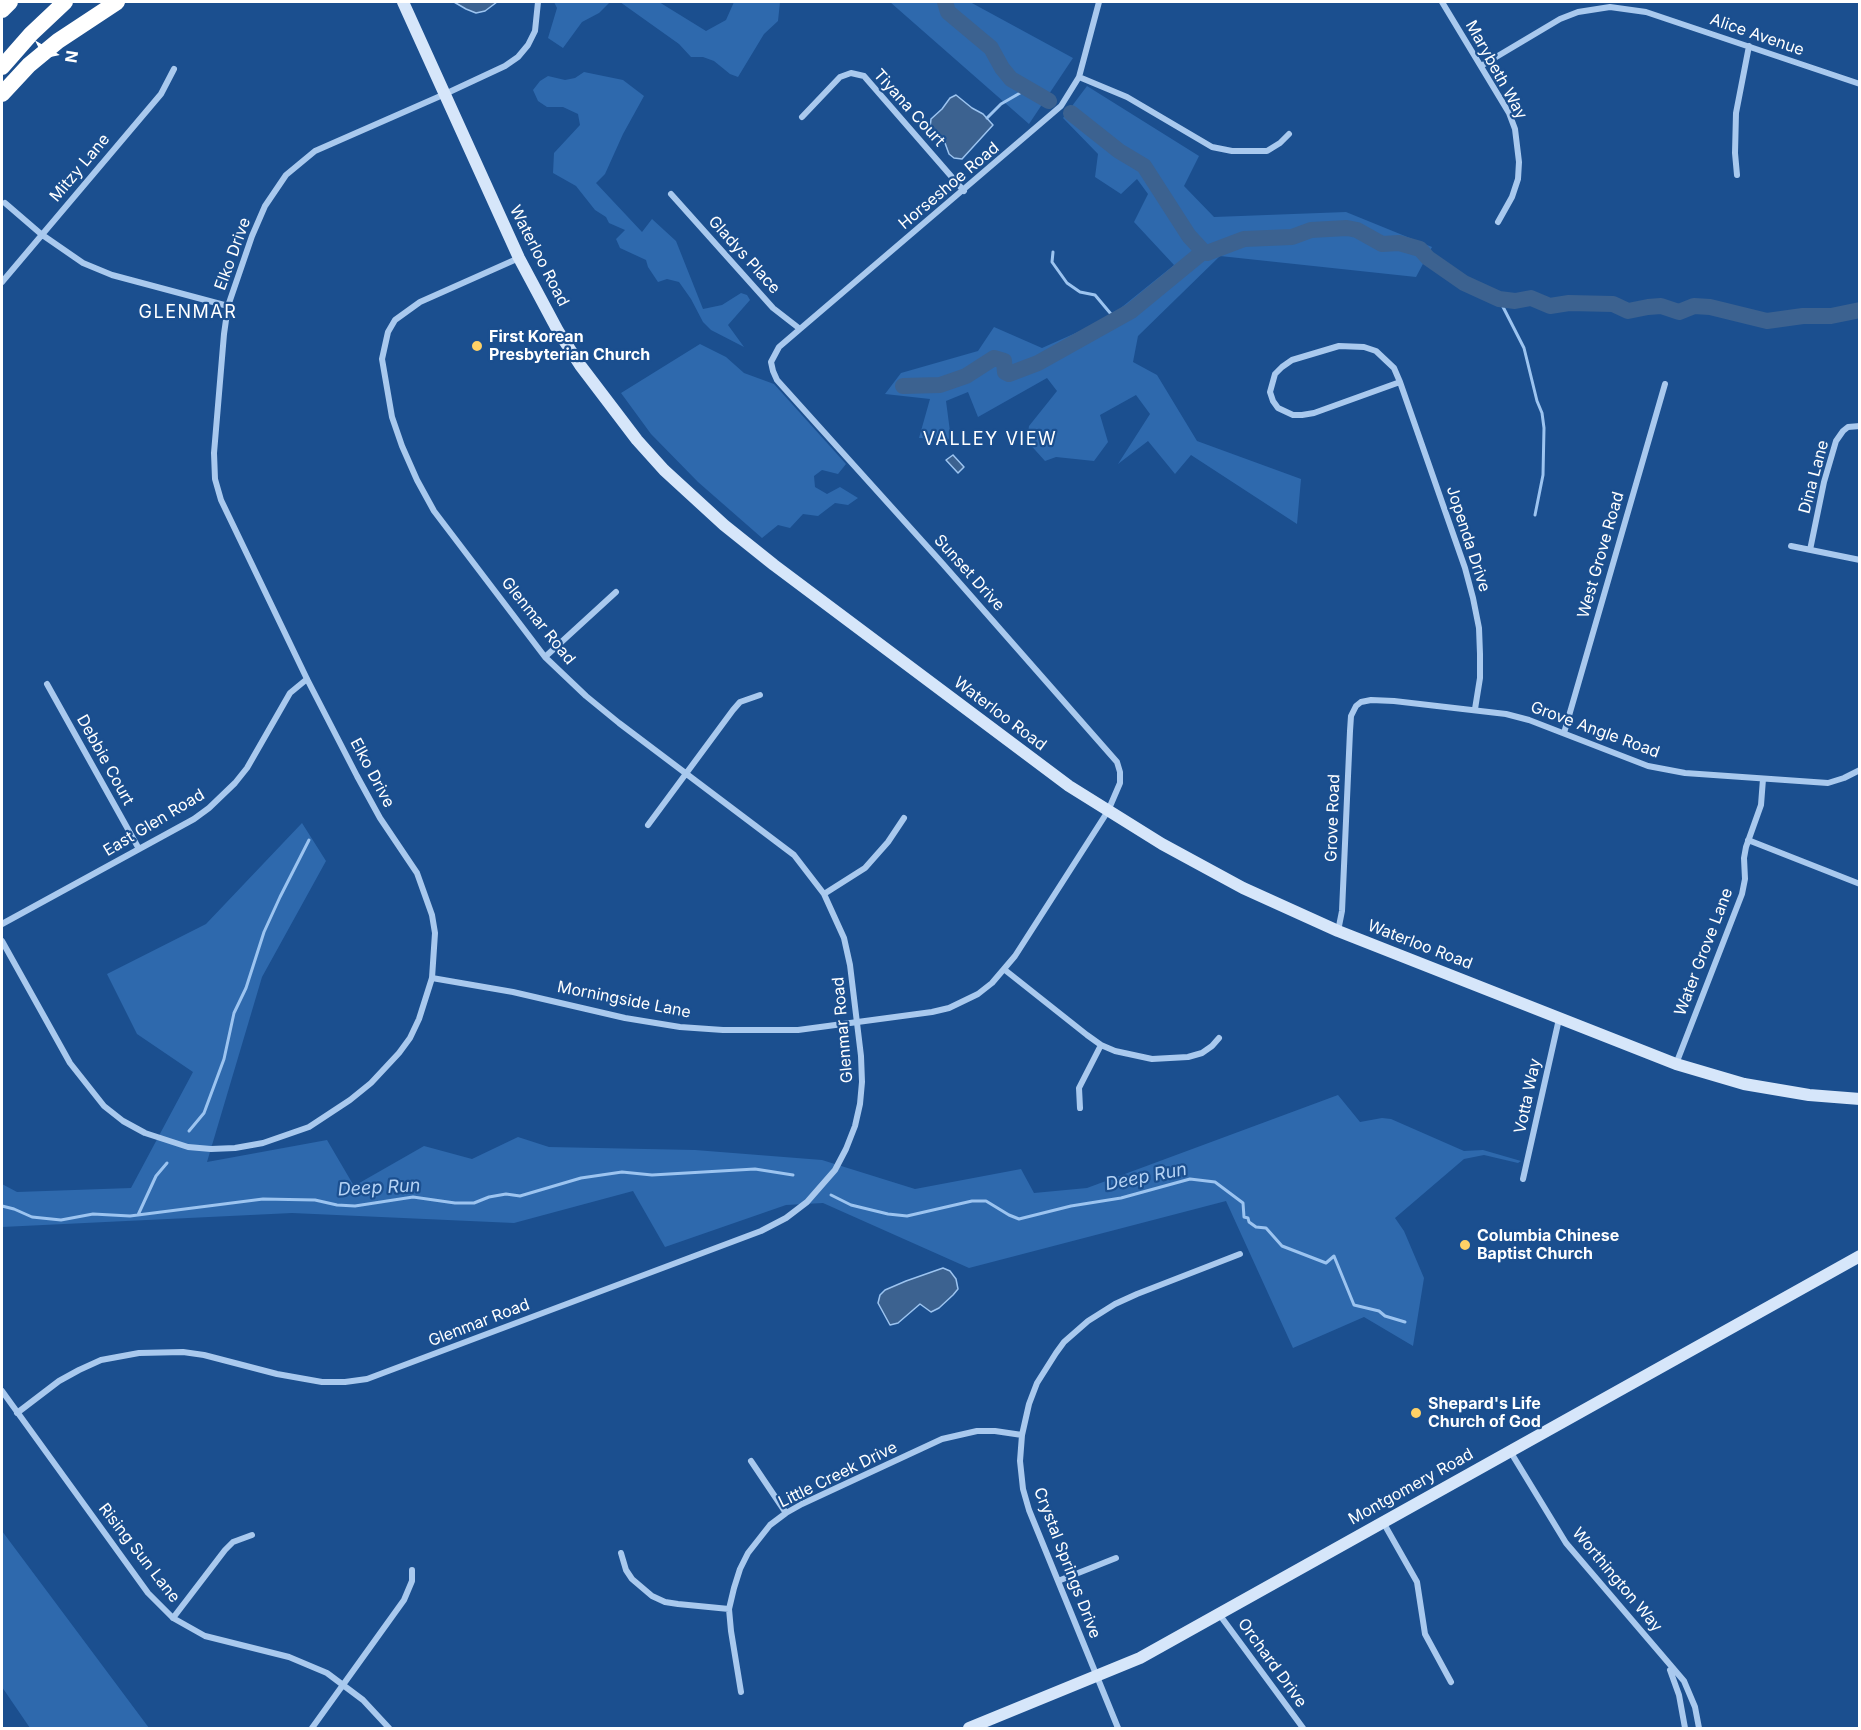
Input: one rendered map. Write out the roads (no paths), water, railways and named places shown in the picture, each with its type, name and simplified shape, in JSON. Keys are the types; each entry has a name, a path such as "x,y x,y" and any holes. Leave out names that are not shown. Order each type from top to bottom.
{"highway":[{"path":"2,9 10,2"},
{"path":"2,67 31,34 65,2"},
{"path":"2,94 29,65 58,41 117,2"}],"main road":[{"name":"Waterloo Road","path":"403,2 519,258 558,331 580,365 637,440 692,497 774,565 1018,748 1108,811 1233,883 1338,931 1676,1064 1712,1076 1764,1088 1809,1095 1860,1099"},
{"name":"Montgomery Road","path":"969,1728 1140,1658 1860,1256"}],"street":[{"name":"Elko Drive","path":"2,941 70,1063 104,1106 123,1121 144,1133 166,1141 211,1149 235,1148 286,1136 309,1126 350,1100 384,1070 410,1038 419,1019 432,978 435,933 426,894 417,873 375,807 307,679 228,516 215,479 216,409 224,334 228,306 252,236 265,206 286,175 315,151 505,66 518,57 535,32 538,2"},
{"name":"Horseshoe Road","path":"771,362 779,348 800,329 1061,106 1079,78 1099,2"},
{"name":"Marybeth Way","path":"1442,2 1509,113 1518,145 1518,179 1512,197 1498,222"},
{"name":"Alice Avenue","path":"1481,66 1560,19 1578,12 1611,7 1646,12 1860,84"},
{"path":"1737,175 1736,113 1749,46"},
{"name":"Mitzy Lane","path":"2,282 161,94 174,69"},
{"name":"Tiyana Court","path":"802,117 840,77 851,73 864,76 963,191"},
{"path":"1079,78 1127,97 1212,147 1232,152 1267,150 1289,134"},
{"name":"Gladys Place","path":"671,194 773,308 800,329"},
{"path":"5,203 69,255 96,269 228,306"},
{"name":"Glenmar Road","path":"17,1413 58,1382 79,1370 100,1360 139,1353 174,1352 204,1355 277,1374 322,1382 367,1379 761,1231 786,1218 807,1202 835,1170 846,1149 855,1126 862,1082 857,1023 850,965 844,938 824,894 794,855 610,716 545,657 434,511 417,480 392,417 382,359 388,332 396,320 420,302 519,258"},
{"name":"Jopenda Drive","path":"1400,382 1314,413 1302,415 1293,415 1278,408 1270,392 1275,374 1292,360 1339,346 1364,347 1376,351 1394,368 1400,382 1465,568 1473,598 1479,628 1480,654 1480,678 1475,709"},
{"name":"Sunset Drive","path":"771,362 777,380 942,562 1117,762 1120,783 1108,811"},
{"name":"West Grove Road","path":"1564,733 1665,384"},
{"name":"Dina Lane","path":"1810,550 1836,441 1843,431 1860,426"},
{"path":"1791,546 1860,560"},
{"path":"545,657 616,592"},
{"name":"East Glen Road","path":"2,924 194,819 222,797 247,768 290,693 307,679"},
{"name":"Debbie Court","path":"47,684 139,849"},
{"path":"648,825 740,702 760,695"},
{"name":"Grove Angle Road","path":"1356,706 1371,700 1475,709 1529,720 1667,770 1828,783 1860,770"},
{"name":"Grove Road","path":"1338,931 1342,911 1351,716 1356,706"},
{"name":"Water Grove Lane","path":"1676,1064 1742,894 1745,879 1744,858 1761,805 1762,779"},
{"name":"Morningside Lane","path":"432,978 513,992 625,1018 680,1027 760,1031 798,1030 949,1008 978,993 1005,970 1108,811"},
{"path":"824,894 865,868 888,842 904,818"},
{"path":"1748,840 1860,884"},
{"path":"1005,970 1101,1045 1134,1056 1170,1059 1202,1053 1212,1047 1219,1038"},
{"name":"Votta Way","path":"1523,1179 1559,1018"},
{"path":"1080,1108 1079,1088 1101,1045"},
{"name":"Crystal Springs Drive","path":"1118,1728 1029,1510 1023,1489 1020,1461 1022,1435 1029,1404 1046,1368 1065,1342 1088,1321 1115,1304 1137,1294 1240,1254"},
{"name":"Rising Sun Lane","path":"2,1391 148,1593 172,1618 205,1636 308,1664 327,1672 378,1715 388,1728"},
{"name":"Little Creek Drive","path":"741,1692 730,1631 729,1609 734,1588 748,1553 764,1531 786,1513 942,1439 977,1431 1022,1435"},
{"name":"Worthington Way","path":"1510,1450 1566,1543 1667,1664 1684,1681 1691,1694 1699,1728"},
{"path":"751,1461 786,1513"},
{"path":"1383,1522 1417,1582 1425,1634 1451,1682"},
{"path":"172,1618 225,1550 233,1542 252,1535"},
{"path":"621,1552 626,1570 632,1579 652,1596 665,1602 729,1609"},
{"path":"1058,1581 1116,1558"},
{"path":"312,1728 404,1600 412,1581 412,1570"},
{"name":"Orchard Drive","path":"1219,1614 1303,1728"},
{"name":"Worthington Way","path":"1667,1664 1676,1684 1685,1728"}],"waterway":[{"path":"945,2 948,12 991,48 1011,79 1049,101"},
{"path":"987,118 1001,104 1020,93 1024,88"},
{"path":"1071,113 1119,151 1144,166 1189,236 1207,253 1244,239 1292,237 1311,230 1347,228 1357,230 1382,244 1399,243 1420,249 1428,258 1464,283 1499,299 1515,301 1531,298 1550,306 1569,303 1613,304 1628,311 1661,306 1679,312 1694,306 1710,307 1767,321 1803,316 1831,316 1860,310"},
{"path":"903,386 940,385 966,376 994,358 1004,361 1005,372 1009,374 1038,363 1131,311 1204,251"},
{"path":"1053,252 1052,262 1067,283 1080,292 1095,295 1116,320"},
{"path":"1499,299 1524,348 1542,413 1543,475 1535,515"},
{"path":"189,1131 204,1113 224,1059 234,1013 246,988 264,932 309,840"},
{"path":"138,1215 156,1176 167,1163"},
{"name":"Deep Run","path":"2,1206 32,1217 61,1220 93,1214 130,1216 263,1199 315,1200 355,1206 413,1197 455,1203 474,1203 489,1197 506,1194 520,1196 581,1178 622,1172 652,1175 755,1169 793,1175"},
{"name":"Deep Run","path":"831,1195 851,1205 907,1216 972,1201 986,1201 1019,1219 1071,1206 1121,1198 1190,1179 1215,1182 1243,1203 1244,1217 1248,1218 1249,1222 1256,1227 1266,1228 1282,1246 1326,1263 1334,1256 1354,1305 1379,1311 1385,1316 1405,1322"}],"place":[{"name":"First Korean Presbyterian Church","path":"477,346"},
{"name":"Columbia Chinese Baptist Church","path":"1465,1245"},
{"name":"Shepard's Life Church of God","path":"1416,1413"}],"district":[{"name":"GLENMAR","path":"188,313"},
{"name":"VALLEY VIEW","path":"990,440"}]}
